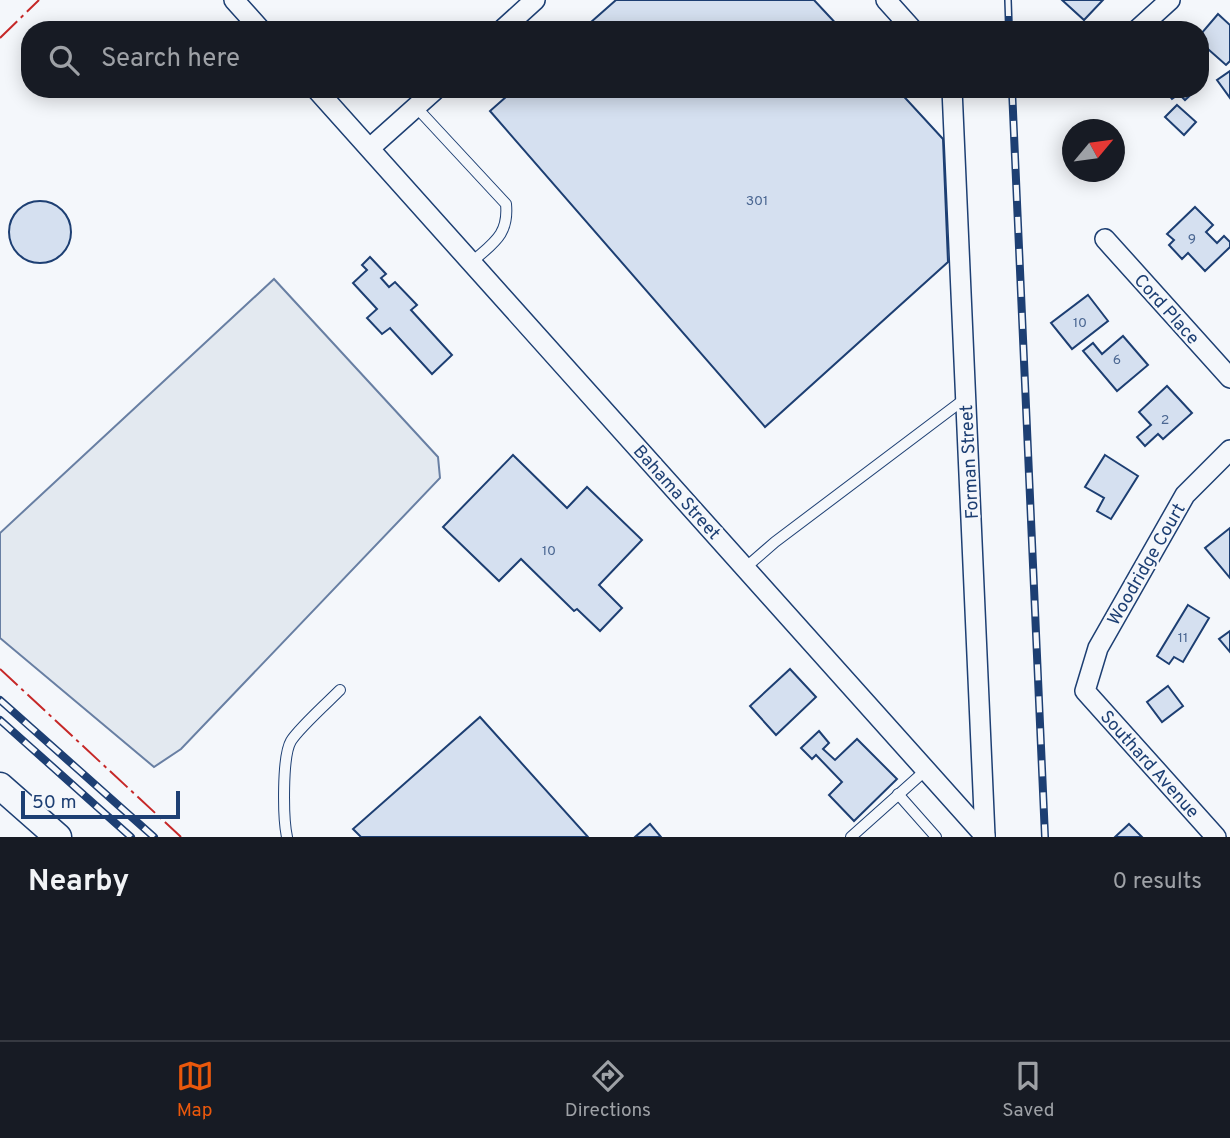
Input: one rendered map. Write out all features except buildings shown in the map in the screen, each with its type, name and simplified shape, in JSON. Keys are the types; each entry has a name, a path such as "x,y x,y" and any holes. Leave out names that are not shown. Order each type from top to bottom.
{"main road":[{"path":"0,786 58,837"}],"street":[{"path":"234,0 253,21"},
{"path":"512,21 535,0"},
{"path":"886,0 905,21"},
{"path":"1147,21 1170,0"},
{"name":"Bahama Street","path":"324,98 985,836"},
{"path":"370,148 426,98"},
{"name":"Forman Street","path":"952,98 985,836"},
{"name":"Cord Place","path":"1105,239 1230,378"},
{"name":"Woodridge Court","path":"1085,691 1098,648 1185,495 1230,450"},
{"name":"Southard Avenue","path":"1085,691 1216,837"}],"lane":[{"path":"416,107 506,204 508,219 502,234 472,262"},
{"path":"745,568 775,542 966,398"},
{"path":"287,837 283,819 290,741 340,690"},
{"path":"851,837 926,770"},
{"path":"898,794 936,837"}],"shaded area":[{"path":"274,279 438,457 440,478 181,749 154,767 0,638 0,533"}],"railway":[{"path":"1008,0 1009,21"},
{"path":"1012,98 1045,837"},
{"path":"0,700 154,837"},
{"path":"0,720 131,837"}],"power":[{"path":"0,38 39,0"},
{"path":"0,669 181,837"}]}
